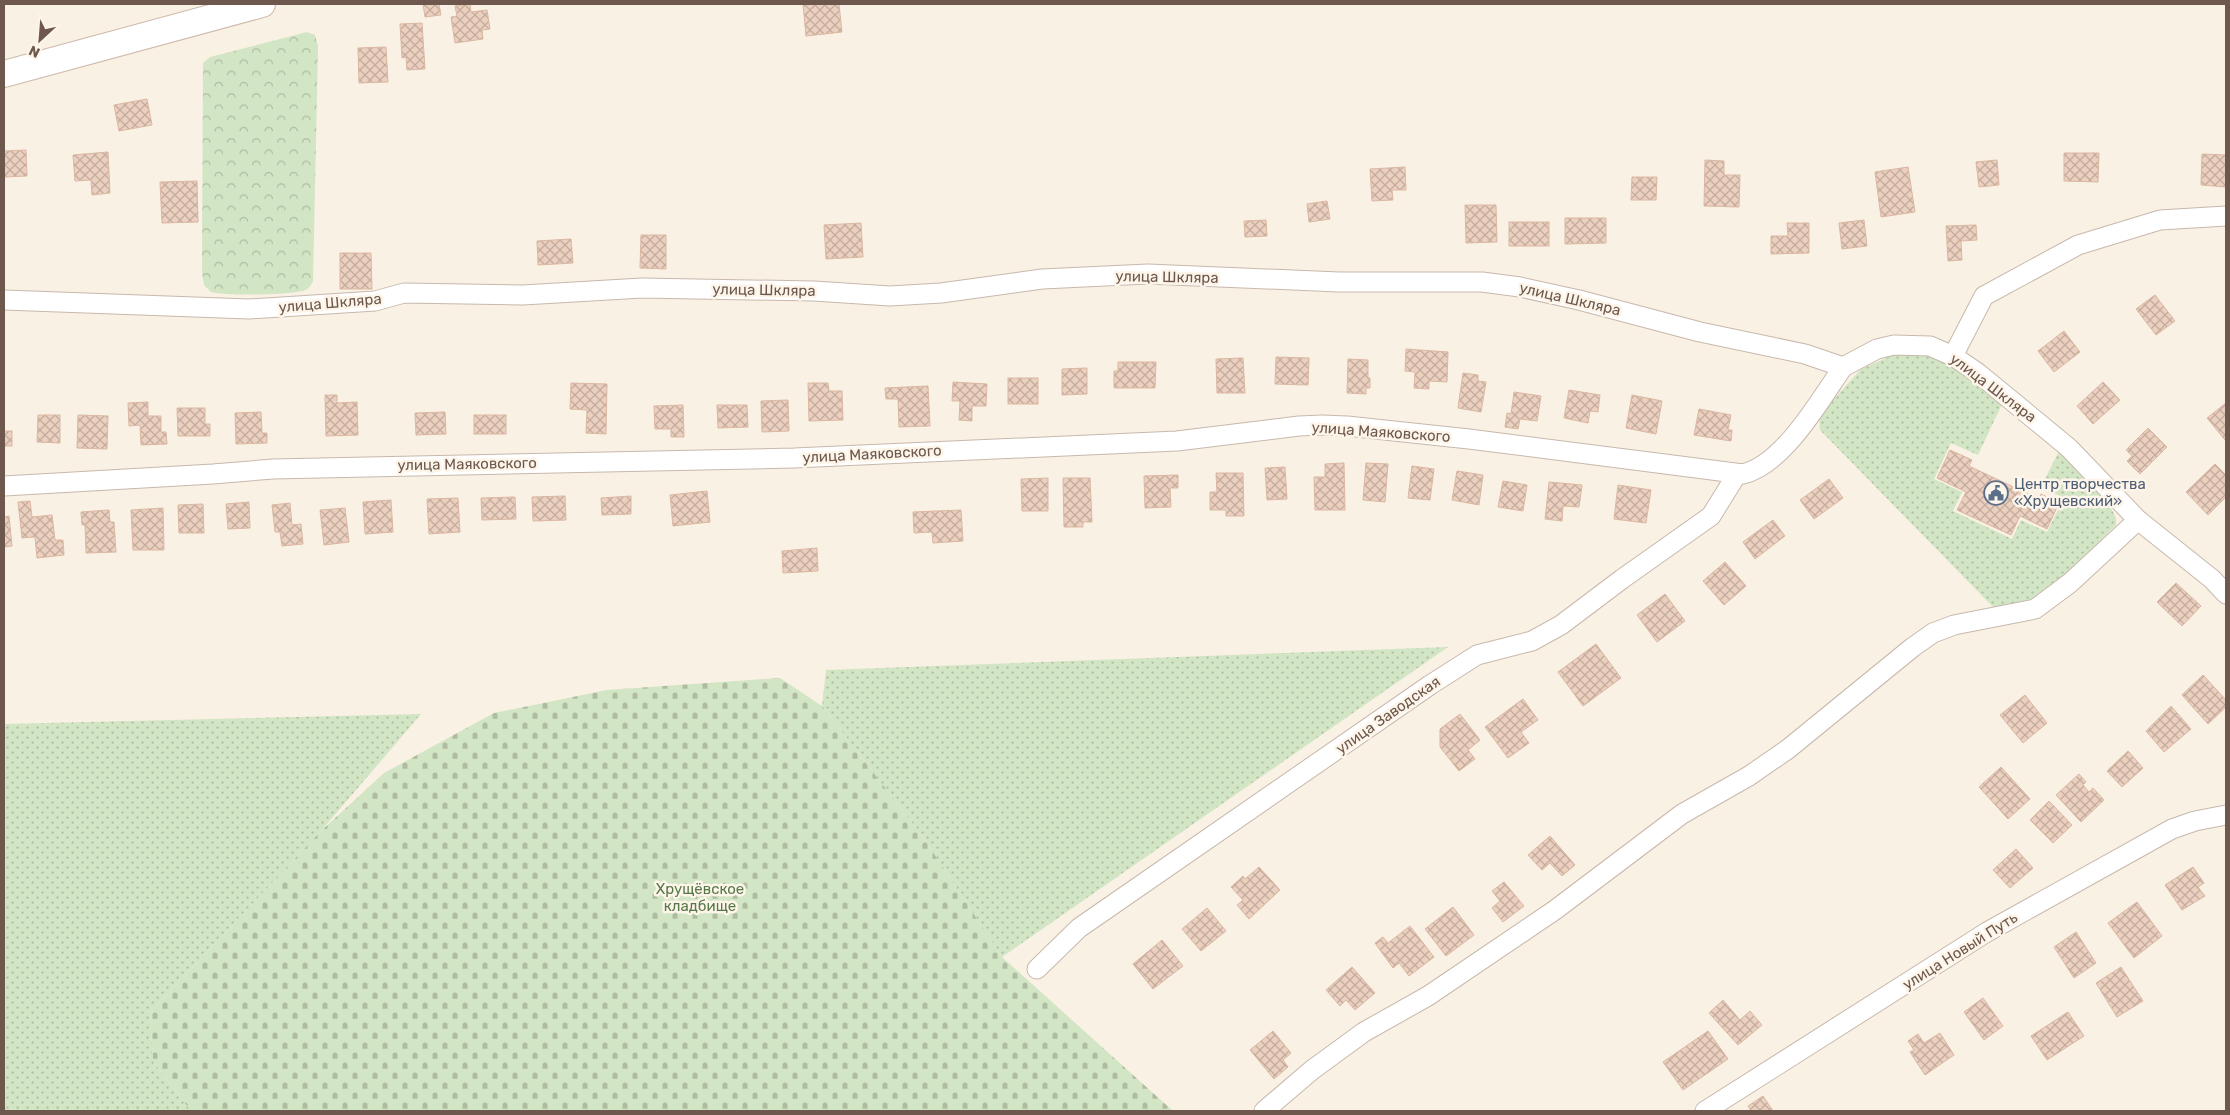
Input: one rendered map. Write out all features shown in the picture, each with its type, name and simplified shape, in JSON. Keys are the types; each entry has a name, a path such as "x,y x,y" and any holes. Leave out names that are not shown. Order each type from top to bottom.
{"main road":[{"path":"4,74 262,4"}],"street":[{"path":"1953,356 1984,296 2078,246 2160,220 2226,216"},
{"name":"улица Шкляра","path":"4,300 249,309 375,301 404,293 523,295 642,288 814,291 890,296 941,293 1042,279 1148,274 1339,282 1482,282 1520,287 1579,300 1700,332 1805,354 1843,367 1877,349 1894,345 1930,346 1953,356 1978,373 2069,448 2138,520 2212,579 2226,594"},
{"path":"1737,474 1749,472 1761,466 1790,440 1843,367"},
{"name":"улица Маяковского","path":"4,486 287,468 794,458 1177,441 1299,426 1322,425 1468,439 1737,474"},
{"name":"улица Заводская","path":"1038,969 1079,928 1430,685 1476,655 1532,640 1561,625 1711,516 1737,474"},
{"path":"1264,1111 1312,1070 1364,1032 1428,996 1555,910 1682,814 1750,776 1788,749 1913,647 1933,633 1954,625 2034,609 2070,583 2138,520"},
{"name":"улица Новый Путь","path":"1705,1111 1987,932 2172,829 2195,820 2226,815"}],"green space":[{"path":"307,32 315,35 318,46 313,281 306,290 294,292 243,294 211,292 204,285 202,272 203,63 210,57"},
{"path":"1902,351 1929,355 1947,362 2002,404 1978,455 1951,443 1934,479 1962,492 1953,511 2012,539 2021,520 2047,532 2064,498 2041,487 2060,449 2108,502 2116,518 2116,525 2043,597 1996,610 1820,430 1819,416 1861,369"},
{"path":"1448,647 1002,957 923,837 822,706 826,670"},
{"name":"Хрущёвское кладбище","path":"780,678 822,706 923,837 1002,957 1173,1111 191,1111 153,1061 150,1013 321,831 384,773 494,713 607,690"},
{"path":"421,714 321,831 150,1013 153,1061 191,1111 4,1111 4,724"}],"building":[{"path":"423,4 439,4 441,15 425,17"},
{"path":"470,4 471,12 487,10 490,29 482,30 483,39 455,43 451,17 457,16 455,6"},
{"path":"803,4 839,4 842,32 806,36"},
{"path":"422,23 425,69 407,70 406,57 402,58 400,24"},
{"path":"386,47 388,82 359,83 358,48"},
{"path":"147,99 152,125 119,131 114,105"},
{"path":"26,150 27,176 4,177 4,151"},
{"path":"108,152 110,193 92,195 91,180 75,181 73,155"},
{"path":"2064,153 2099,153 2098,182 2064,181"},
{"path":"2202,154 2226,155 2226,187 2201,185"},
{"path":"1705,160 1724,161 1724,175 1740,175 1739,207 1704,206"},
{"path":"1997,160 1999,185 1979,187 1976,162"},
{"path":"1405,167 1406,190 1392,190 1393,200 1372,201 1370,169"},
{"path":"1908,167 1915,212 1881,217 1875,172"},
{"path":"1632,177 1657,177 1656,200 1631,200"},
{"path":"197,181 198,222 162,223 160,182"},
{"path":"1327,201 1330,219 1309,222 1307,204"},
{"path":"1465,205 1496,205 1497,242 1466,243"},
{"path":"1565,218 1606,218 1606,243 1565,244"},
{"path":"1266,220 1267,236 1245,237 1244,221"},
{"path":"1864,220 1867,246 1842,249 1839,223"},
{"path":"1509,222 1549,222 1549,246 1509,246"},
{"path":"861,223 863,257 826,259 824,225"},
{"path":"1787,223 1809,223 1809,253 1771,254 1771,236 1788,236"},
{"path":"1976,225 1977,240 1961,241 1962,260 1948,261 1946,226"},
{"path":"641,235 666,235 666,269 640,268"},
{"path":"571,239 573,263 538,265 537,241"},
{"path":"340,253 371,253 372,289 340,289"},
{"path":"2155,295 2175,321 2156,335 2136,309"},
{"path":"2064,331 2080,352 2054,372 2038,351"},
{"path":"1406,349 1448,352 1447,382 1429,381 1429,389 1414,388 1415,372 1405,371"},
{"path":"1276,357 1309,358 1308,385 1275,384"},
{"path":"1243,358 1245,393 1217,393 1216,359"},
{"path":"1348,359 1368,360 1370,388 1366,388 1366,394 1347,393"},
{"path":"1118,362 1156,362 1155,388 1114,388 1114,371 1118,371"},
{"path":"1087,368 1087,394 1062,395 1062,369"},
{"path":"1463,373 1478,375 1478,381 1486,382 1481,412 1458,408"},
{"path":"1008,378 1038,378 1038,404 1008,404"},
{"path":"953,382 987,384 986,406 972,406 972,421 959,420 960,401 952,401"},
{"path":"2103,382 2120,400 2093,424 2077,406"},
{"path":"571,383 607,384 606,434 586,433 587,410 570,409"},
{"path":"808,383 828,383 829,391 842,391 843,420 809,421"},
{"path":"928,386 930,426 899,427 898,399 886,399 885,388"},
{"path":"1569,390 1600,395 1598,412 1590,411 1588,423 1564,418"},
{"path":"1514,392 1541,396 1537,421 1520,419 1518,429 1505,427 1507,413 1511,414"},
{"path":"325,395 337,395 337,403 357,402 358,435 326,436"},
{"path":"1632,395 1662,401 1656,434 1626,428"},
{"path":"788,400 789,431 762,432 761,401"},
{"path":"148,402 148,416 161,416 161,432 166,432 167,444 141,445 140,425 129,426 128,403"},
{"path":"2226,403 2226,439 2225,440 2207,418"},
{"path":"683,405 684,437 671,437 671,429 655,429 654,406"},
{"path":"717,405 747,405 748,427 718,428"},
{"path":"177,408 205,408 205,424 210,424 210,436 178,436"},
{"path":"1699,409 1731,415 1728,430 1732,430 1731,441 1694,435"},
{"path":"261,412 262,433 267,433 267,443 236,444 235,413"},
{"path":"445,412 446,434 416,435 415,413"},
{"path":"38,415 60,415 60,443 37,442"},
{"path":"78,415 108,416 107,449 77,448"},
{"path":"474,415 506,415 506,434 474,434"},
{"path":"2148,428 2167,447 2140,474 2127,461 2132,456 2126,450"},
{"path":"4,431 12,431 12,446 4,446"},
{"name":"Центр творчества «Хрущевский»","path":"1950,450 1972,460 1969,466 2039,499 2041,494 2059,503 2047,529 2020,516 2011,535 1957,510 1966,492 1937,478"},
{"path":"1344,463 1345,510 1315,510 1314,477 1325,477 1325,464"},
{"path":"1366,463 1388,464 1385,502 1363,500"},
{"path":"2215,464 2226,475 2226,497 2208,515 2186,492"},
{"path":"1412,466 1434,469 1430,500 1408,498"},
{"path":"1285,467 1287,499 1267,500 1265,468"},
{"path":"1457,471 1483,475 1479,505 1452,500"},
{"path":"1216,473 1243,473 1244,516 1226,516 1226,510 1210,510 1210,492 1217,492"},
{"path":"1178,475 1178,488 1170,488 1171,507 1145,508 1144,476"},
{"path":"1048,478 1048,511 1022,511 1021,479"},
{"path":"1063,478 1090,478 1092,522 1083,522 1083,527 1064,527"},
{"path":"1829,479 1843,498 1814,519 1800,500"},
{"path":"1503,481 1527,485 1523,511 1498,507"},
{"path":"1549,482 1582,485 1579,507 1563,506 1562,521 1545,519"},
{"path":"1618,485 1651,490 1646,523 1614,519"},
{"path":"707,491 710,522 673,526 670,495"},
{"path":"565,496 566,520 533,521 532,497"},
{"path":"631,496 631,514 602,515 601,498"},
{"path":"515,497 516,519 482,520 481,498"},
{"path":"458,498 460,532 429,534 427,499"},
{"path":"391,500 393,532 365,534 363,502"},
{"path":"30,501 32,517 52,515 55,540 63,540 64,555 37,558 35,537 22,538 18,502"},
{"path":"249,502 250,528 228,529 226,504"},
{"path":"290,503 292,525 301,524 303,544 282,546 280,532 275,532 272,505"},
{"path":"203,504 204,533 179,533 178,505"},
{"path":"163,508 164,550 133,550 131,510"},
{"path":"345,508 349,542 324,545 320,510"},
{"path":"109,510 110,522 114,522 116,552 86,553 85,525 82,525 81,512"},
{"path":"961,510 963,541 933,543 932,532 914,533 913,512"},
{"path":"9,516 12,546 4,547 4,517"},
{"path":"1773,520 1785,536 1755,559 1743,542"},
{"path":"817,548 818,571 783,573 782,551"},
{"path":"1725,562 1746,586 1724,605 1703,581"},
{"path":"2176,583 2201,606 2182,626 2157,602"},
{"path":"1665,594 1685,621 1657,642 1637,615"},
{"path":"1596,644 1621,678 1583,706 1558,672"},
{"path":"2203,675 2226,700 2226,707 2208,724 2182,695"},
{"path":"2025,695 2047,723 2023,743 2000,715"},
{"path":"1523,699 1538,720 1521,732 1529,743 1508,758 1485,727"},
{"path":"2171,706 2191,729 2164,752 2146,731"},
{"path":"1460,714 1480,740 1468,750 1475,759 1459,771 1440,747 1440,729"},
{"path":"2128,751 2143,768 2122,787 2107,771"},
{"path":"2001,767 2030,799 2008,819 1979,787"},
{"path":"2079,774 2086,782 2083,785 2089,792 2093,788 2104,800 2081,822 2056,795"},
{"path":"2049,801 2072,825 2053,843 2030,820"},
{"path":"1550,836 1575,865 1562,876 1550,863 1542,870 1528,855"},
{"path":"2016,849 2033,868 2010,888 1993,870"},
{"path":"1259,867 1280,890 1249,919 1237,905 1243,900 1231,887 1243,876 1245,879"},
{"path":"2193,867 2204,883 2198,887 2205,896 2182,910 2165,885"},
{"path":"1504,882 1524,906 1503,922 1492,908 1500,901 1492,891"},
{"path":"2137,902 2162,936 2134,958 2108,923"},
{"path":"1453,907 1474,935 1446,956 1425,929"},
{"path":"1207,908 1226,931 1201,951 1182,929"},
{"path":"1410,926 1434,957 1409,976 1399,963 1393,968 1375,943 1383,937 1388,943"},
{"path":"2076,932 2096,963 2074,978 2054,947"},
{"path":"1162,940 1183,966 1153,989 1133,964"},
{"path":"1352,967 1375,993 1355,1010 1346,1000 1340,1006 1326,990"},
{"path":"2121,967 2143,1001 2117,1017 2096,983"},
{"path":"1983,998 2003,1026 1984,1040 1964,1012"},
{"path":"1723,1000 1740,1020 1750,1011 1762,1025 1738,1045 1709,1013"},
{"path":"2068,1012 2084,1036 2047,1060 2031,1036"},
{"path":"1273,1031 1291,1053 1283,1060 1288,1067 1274,1079 1250,1050"},
{"path":"1708,1031 1728,1059 1683,1090 1663,1062"},
{"path":"1940,1033 1954,1055 1925,1075 1910,1052 1914,1050 1908,1041 1918,1034 1924,1043"},
{"path":"1763,1096 1773,1111 1751,1111 1748,1106"}],"place":[{"name":"Центр творчества «Хрущевский»","path":"1996,493"}]}
